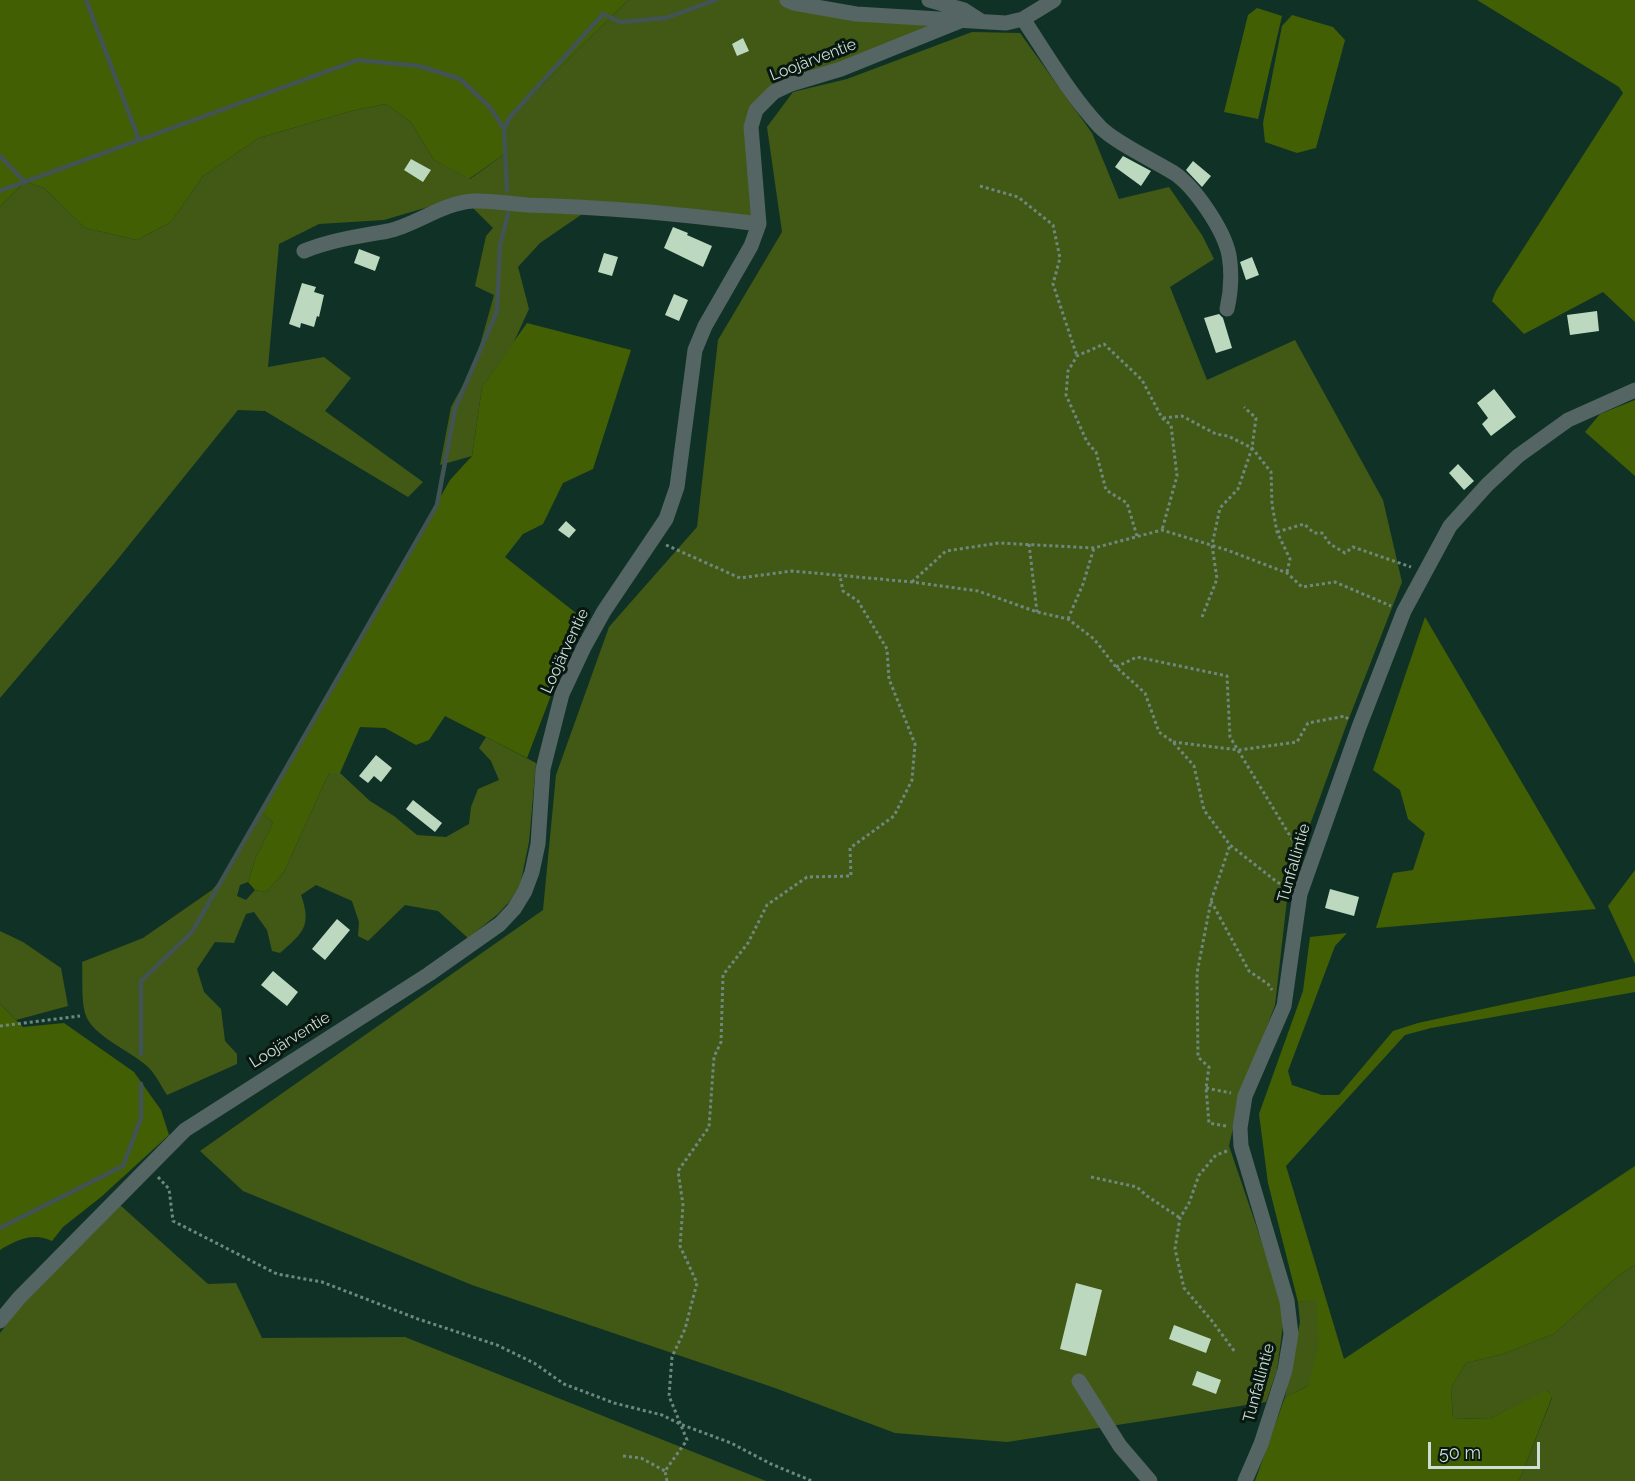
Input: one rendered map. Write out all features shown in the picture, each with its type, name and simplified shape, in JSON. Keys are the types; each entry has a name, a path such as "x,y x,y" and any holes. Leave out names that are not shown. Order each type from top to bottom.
{"street":[{"path":"787,0 856,14 1006,23 1023,19 1054,0"},
{"path":"929,0 964,10 984,22"},
{"path":"1023,19 1075,95 1101,128 1175,174 1191,187 1208,211 1229,254 1231,292 1227,309"},
{"name":"Loojärventie","path":"0,1321 19,1298 147,1166 199,1119 429,974 500,924 514,909 525,891 532,872 538,844 543,769 562,694 604,611 666,519 677,487 695,350 705,326 751,246 759,224 751,126 756,110 774,92 791,84 841,69 960,21"},
{"path":"304,251 339,240 389,230 455,204 473,201 594,206 759,224"},
{"name":"Tunfallintie","path":"1245,1481 1261,1444 1285,1371 1291,1334 1287,1301 1241,1146 1240,1128 1245,1096 1284,1006 1300,894 1315,849 1404,611 1450,526 1487,484 1518,456 1568,420 1635,390"},
{"path":"1079,1381 1120,1446 1150,1481"}],"path":[{"path":"980,186 1018,196 1053,225 1060,258 1053,284 1077,356"},
{"path":"1137,536 1127,504 1106,490 1096,452 1087,442 1066,395 1068,371 1077,356 1104,344 1142,380 1162,418 1172,425 1177,476 1162,530"},
{"path":"1202,617 1217,579 1212,545 1220,508 1238,489 1252,448 1256,418 1244,407"},
{"path":"1162,418 1182,416 1216,434 1228,436 1252,448 1271,472 1272,504 1277,531 1290,559 1287,573"},
{"path":"1277,531 1304,524 1314,532 1322,533 1330,544 1345,553 1353,547 1424,572"},
{"path":"912,582 946,551 999,543 1094,548 1162,530 1212,545 1287,573 1302,587 1335,582 1404,611"},
{"path":"653,539 740,578 792,571 912,582 978,591 1037,612 1068,619 1094,639 1116,667 1145,693 1159,732 1173,742 1194,766 1204,810 1230,845 1277,882 1300,894"},
{"path":"1029,544 1037,612"},
{"path":"1068,619 1083,584 1094,548"},
{"path":"667,1481 665,1471 687,1440 669,1396 672,1358 685,1329 697,1283 680,1246 683,1204 678,1171 709,1127 714,1057 721,1042 723,975 748,943 766,905 807,877 851,876 850,848 894,816 912,780 915,744 889,679 886,649 858,601 843,591 840,576"},
{"path":"1116,667 1137,657 1227,676 1230,737 1292,838 1315,849"},
{"path":"1173,742 1239,750 1297,742 1308,723 1344,716 1359,728"},
{"path":"1230,845 1211,901 1197,973 1198,1057 1209,1067 1206,1088 1209,1123 1240,1128"},
{"path":"1211,901 1249,971 1268,984 1284,1006"},
{"path":"0,1026 80,1016"},
{"path":"1206,1088 1245,1096"},
{"path":"1234,1352 1184,1288 1175,1249 1180,1218 1189,1203 1199,1175 1216,1155 1241,1146"},
{"path":"147,1166 169,1189 173,1221 277,1274 322,1282 418,1319 497,1345 534,1363 564,1384 614,1403 662,1415 731,1443 771,1464 812,1481"},
{"path":"1090,1177 1137,1187 1180,1218"},
{"path":"623,1456 641,1458 665,1471"}],"green space":[{"path":"0,0 628,0 510,117 504,130 506,153 469,179 434,160 411,122 386,104 351,111 259,138 203,176 171,222 137,240 85,228 44,188 25,182 0,207"},
{"path":"628,0 787,0 960,21 791,84 756,110 759,224 594,206 540,243 518,267 529,309 512,346 482,387 472,456 440,465 451,407 475,363 494,295 475,286 486,236 493,228 462,197 384,220 319,224 279,244 268,367 324,357 351,378 325,411 423,482 408,497 265,411 238,410 113,565 0,698 0,207 25,182 44,188 85,228 137,240 171,222 203,176 259,138 351,111 386,104 411,122 434,160 470,179 506,153 504,129 510,117"},
{"path":"1477,0 1635,0 1635,322 1603,292 1524,334 1492,301 1496,291 1623,93 1619,87"},
{"path":"1257,8 1282,16 1258,119 1224,112 1248,15"},
{"path":"1292,15 1333,27 1345,40 1316,148 1297,153 1265,142 1263,123 1282,26"},
{"path":"972,32 1020,33 1092,133 1119,199 1169,187 1202,235 1214,259 1170,287 1207,380 1295,340 1383,500 1402,582 1289,882 1275,1005 1238,1105 1229,1146 1285,1310 1277,1370 1266,1402 1007,1442 895,1433 775,1388 472,1285 243,1191 200,1151 543,910 556,775 609,627 697,527 718,340 782,232 767,127 793,92 847,79"},
{"path":"527,323 631,350 593,469 563,483 543,524 523,534 505,557 581,617 527,758 445,716 429,740 416,745 385,728 360,727 340,773 329,773 284,872 266,892 255,890 248,882 256,857 273,823 261,812 450,480 472,456 482,387"},
{"path":"1635,400 1635,476 1585,432 1600,414"},
{"path":"1425,617 1596,909 1376,928 1393,873 1413,870 1425,833 1408,819 1400,790 1373,770"},
{"path":"486,737 536,763 529,842 520,886 498,914 468,938 438,911 405,905 368,941 358,936 359,922 352,901 316,885 301,895 306,914 300,934 280,953 272,951 267,930 254,912 246,914 234,943 215,942 197,969 204,992 221,1009 225,1041 237,1054 237,1064 167,1095 149,1068 103,1036 89,1021 83,1001 82,962 143,938 212,890 226,874 261,812 273,823 256,857 248,882 240,885 237,896 246,900 255,890 266,892 284,872 329,773 340,773 370,801 394,816 417,835 446,837 469,824 471,807 478,789 499,780 491,761 479,748"},
{"path":"1635,870 1635,964 1608,906"},
{"path":"0,931 23,942 61,968 68,1006 16,1020 0,1004"},
{"path":"1347,933 1335,946 1288,1071 1292,1085 1322,1095 1339,1095 1393,1031 1418,1023 1635,976 1635,992 1431,1028 1405,1035 1286,1166 1344,1359 1635,1166 1635,1265 1618,1276 1554,1334 1503,1354 1466,1363 1451,1388 1453,1419 1491,1418 1547,1389 1552,1397 1519,1481 1255,1481 1285,1397 1308,1386 1316,1300 1298,1302 1268,1183 1259,1114 1303,991 1310,937"},
{"path":"0,1004 23,1027 64,1023 134,1072 161,1110 169,1135 101,1197 63,1227 52,1241 32,1237 19,1240 0,1250"},
{"path":"120,1205 208,1284 236,1283 262,1338 405,1337 766,1481 0,1481 0,1333 24,1302"},
{"path":"1635,1265 1635,1481 1519,1481 1552,1398 1548,1390 1491,1418 1453,1419 1451,1388 1466,1363 1503,1354 1554,1334 1618,1276"},
{"path":"1316,1299 1319,1345 1308,1386 1285,1397 1300,1322 1298,1302"}],"building":[{"path":"743,38 749,51 737,56 732,44"},
{"path":"1123,156 1151,171 1141,186 1115,167"},
{"path":"411,159 431,170 423,182 404,170"},
{"path":"1193,161 1211,176 1202,187 1186,170"},
{"path":"673,227 712,246 703,267 664,248"},
{"path":"359,249 380,257 375,271 354,263"},
{"path":"604,253 618,257 612,276 598,272"},
{"path":"1252,257 1259,275 1246,280 1240,262"},
{"path":"302,283 316,287 314,292 324,295 314,327 301,323 300,328 289,324"},
{"path":"674,294 688,300 679,321 665,315"},
{"path":"1597,311 1599,331 1570,335 1567,315"},
{"path":"1219,314 1223,318 1232,348 1216,353 1204,318"},
{"path":"1494,389 1516,417 1491,436 1482,424 1488,418 1477,403"},
{"path":"1458,464 1474,481 1464,490 1449,473"},
{"path":"566,521 576,530 569,538 558,530"},
{"path":"376,755 392,768 381,782 374,776 368,783 359,776"},
{"path":"413,800 442,823 435,832 406,809"},
{"path":"1330,889 1359,897 1354,916 1325,908"},
{"path":"337,919 350,930 325,960 312,949"},
{"path":"273,971 298,992 287,1006 261,985"},
{"path":"1076,1283 1102,1290 1086,1356 1060,1349"},
{"path":"1174,1325 1211,1339 1206,1353 1169,1339"},
{"path":"1197,1371 1221,1380 1216,1394 1192,1385"}],"waterway":[{"path":"86,0 139,140"},
{"path":"504,129 510,117 603,14 620,22 666,18 716,0"},
{"path":"0,191 358,60 419,66 460,79 489,106 504,129 507,191"},
{"path":"0,156 25,182"},
{"path":"141,1054 141,981 192,932 437,505 455,409 497,311 500,246 508,213"},
{"path":"0,1228 123,1166 141,1118 141,1084"}]}
